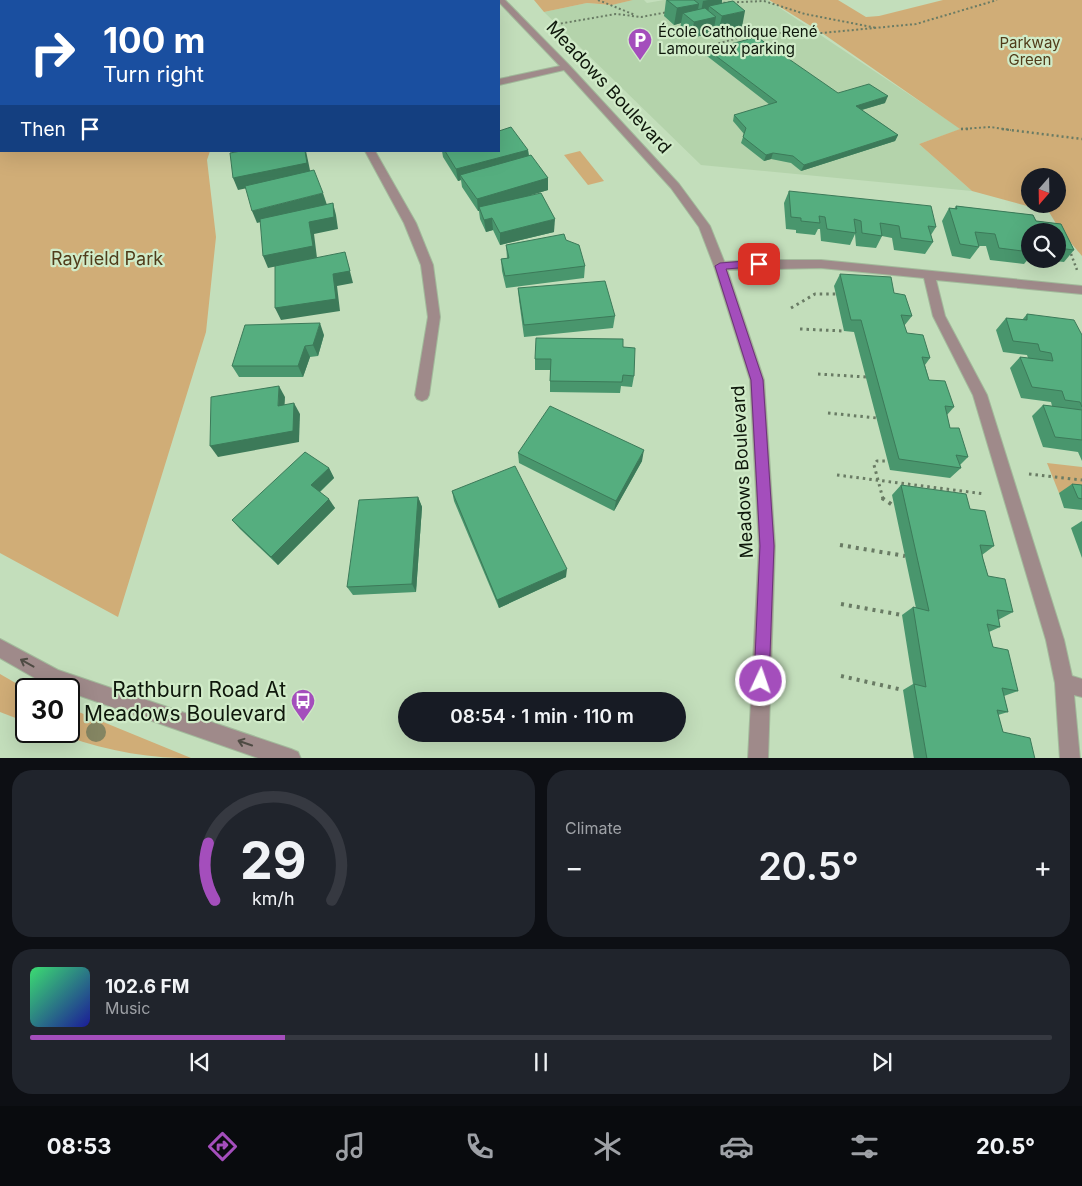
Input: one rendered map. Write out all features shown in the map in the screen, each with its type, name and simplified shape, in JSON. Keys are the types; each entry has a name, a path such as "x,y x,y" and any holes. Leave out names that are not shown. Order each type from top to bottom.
{"street":[{"name":"Meadows Boulevard","path":"500,0 566,67 675,186 704,226 720,266 757,380 767,546 758,758"},
{"path":"500,82 566,67"},
{"path":"371,152 410,223 427,266 434,317 422,395"},
{"path":"720,266 821,264 1082,290"},
{"path":"929,276 939,316 980,395 1055,640 1064,683 1070,758"},
{"path":"0,648 54,678 291,758"},
{"path":"1064,683 1082,688"}],"path":[{"path":"598,0 641,17"},
{"path":"688,52 755,33 822,33 916,24 997,0"},
{"path":"712,3 764,1 805,14 877,28"},
{"path":"529,29 616,14 641,17 674,11"},
{"path":"961,129 990,127 1082,139"},
{"path":"791,308 811,294 820,292 836,294"},
{"path":"800,329 844,331"},
{"path":"818,374 866,377"},
{"path":"828,414 877,418"},
{"path":"888,461 877,461 874,465 882,498 894,506"},
{"path":"1003,471 1082,480"},
{"path":"837,475 1011,497"},
{"path":"840,545 905,556"},
{"path":"841,604 902,615"},
{"path":"841,676 903,690"}],"shaded area":[{"path":"633,0 644,0 647,3 664,0 768,0 961,129 919,144 972,191 701,165 544,12 587,3 611,5"}],"green space":[{"path":"534,0 633,0 612,5 587,3 544,12"},
{"name":"Parkway Green","path":"769,0 838,0 866,17 879,16 943,0 1082,0 1082,256 1066,237 1066,223 1056,223 1050,213 1066,213 1066,168 1021,168 1021,204 972,191 919,144 960,129 822,33"},
{"path":"580,151 604,181 588,185 564,155"},
{"name":"Rayfield Park","path":"0,152 210,152 207,160 216,237 206,332 118,617 0,553"},
{"path":"1047,463 1082,467 1082,497 1059,493"},
{"path":"0,674 15,683 15,718 0,712"},
{"path":"80,713 191,758 156,757 80,741"}],"building":[{"path":"667,0 694,0 699,4 677,8"},
{"path":"733,1 745,11 722,16 709,6"},
{"path":"705,8 716,17 694,22 683,13"},
{"path":"757,37 838,93 869,84 888,96 856,106 898,135 804,165 793,156 773,153 766,155 743,137 746,128 734,115 777,102 708,50"},
{"path":"511,127 528,150 456,169 446,152 500,152 500,131"},
{"path":"305,152 307,163 233,178 230,153"},
{"path":"531,155 548,178 477,199 460,175"},
{"path":"314,170 323,193 252,211 245,186"},
{"path":"789,191 931,206 936,227 928,226 933,242 901,238 899,226 880,223 882,236 862,233 861,221 854,219 856,233 827,229 825,217 819,216 820,223 801,221 801,218 791,217"},
{"path":"541,193 555,219 500,233 492,218 484,220 479,207"},
{"path":"333,203 334,217 309,222 313,246 263,256 260,219"},
{"path":"956,206 1033,215 1036,221 1053,223 1021,223 1021,251 999,248 995,234 975,232 979,247 960,244 949,208 957,209"},
{"path":"564,234 566,240 579,245 585,266 505,276 501,259 509,258 506,245"},
{"path":"1066,234 1074,250 1066,249"},
{"path":"345,252 350,271 333,274 336,299 275,308 275,266"},
{"path":"840,274 891,277 894,293 905,295 912,316 901,315 907,333 923,335 930,358 922,357 929,380 945,381 954,407 945,406 950,428 959,428 968,457 956,455 961,468 899,459 861,320 851,320"},
{"path":"605,281 615,316 524,325 518,288"},
{"path":"1027,314 1074,320 1082,335 1082,407 1080,402 1065,400 1062,391 1032,387 1020,357 1053,361 1051,353 1040,351 1038,344 1013,341 1006,318 1027,320"},
{"path":"320,323 313,345 305,346 298,366 232,366 245,325"},
{"path":"536,338 623,339 623,347 635,348 634,376 623,375 622,382 550,381 551,359 535,359"},
{"path":"279,386 278,406 294,403 293,431 210,446 211,397"},
{"path":"1043,405 1082,410 1082,440 1055,437"},
{"path":"550,406 644,450 616,501 518,453"},
{"path":"305,452 329,468 311,485 329,499 271,557 232,520"},
{"path":"515,466 567,569 497,600 452,491"},
{"path":"1072,484 1082,485 1082,499 1078,498"},
{"path":"901,485 966,494 970,509 985,511 994,546 980,545 983,559 988,576 1005,579 1013,612 997,610 1000,627 987,624 993,647 1008,650 1018,691 1002,688 1008,712 997,710 1003,732 1030,738 1035,758 927,758 914,684 926,687 913,607 929,611"},
{"path":"418,497 412,584 347,587 359,500"}],"place":[{"name":"École Catholique René Lamoureux parking","path":"640,61"},
{"name":"Rathburn Road At Meadows Boulevard","path":"303,722"}],"route":[{"path":"759,264 720,266 757,380 767,546 761,681"}]}
